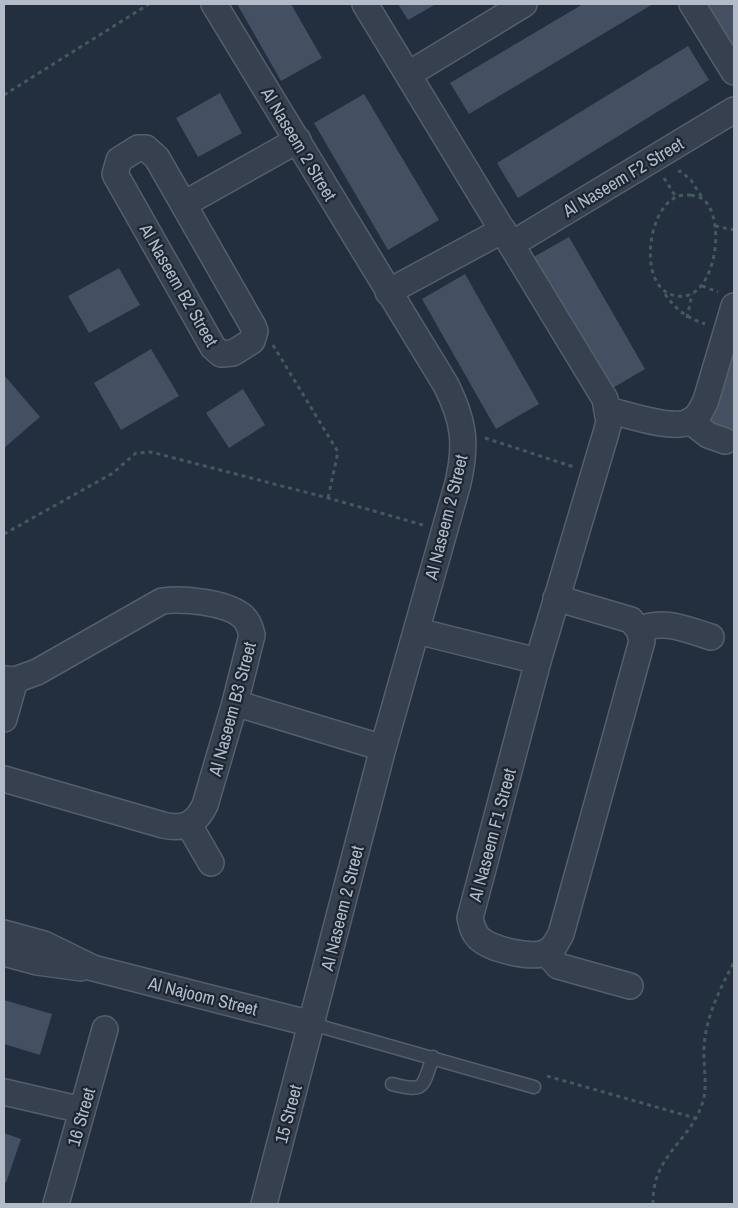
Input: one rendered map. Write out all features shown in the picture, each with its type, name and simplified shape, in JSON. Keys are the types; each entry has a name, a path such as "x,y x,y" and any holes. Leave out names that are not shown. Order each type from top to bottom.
{"street":[{"name":"Al Naseem 2 Street","path":"214,4 446,385 457,407 463,430 464,457 445,531 383,748 312,1024"},
{"path":"365,4 602,395 608,410 609,422 593,473"},
{"path":"409,74 524,4"},
{"path":"692,4 734,72"},
{"name":"Al Naseem F2 Street","path":"388,292 507,237 734,110"},
{"path":"184,204 298,140"},
{"name":"Al Naseem B2 Street","path":"138,148 146,148 152,152 184,204 255,331 252,341 233,353 221,354 216,351 119,180 115,166 119,160 138,148"},
{"path":"608,410 677,424 690,421 700,413 728,331 734,306"},
{"path":"690,421 708,435 725,441"},
{"name":"Al Naseem F1 Street","path":"546,952 534,956 492,946 481,940 473,930 470,918 538,661 593,473"},
{"name":"Al Naseem B3 Street","path":"4,719 9,680 37,672 162,601 179,598 232,610 242,615 249,624 252,635 236,703 205,805 199,817 189,825"},
{"path":"556,598 631,620 640,630 641,647 561,934 556,945 546,952 558,966 630,986"},
{"path":"640,630 650,625 661,623 711,638"},
{"path":"416,631 538,661"},
{"path":"236,703 383,748"},
{"path":"4,780 163,825 176,828 189,825 211,863"},
{"name":"Al Najoom Street","path":"9,944 56,966 93,968 312,1024"},
{"name":"15 Street","path":"264,1204 312,1024"},
{"name":"16 Street","path":"56,1204 105,1029"},
{"path":"4,1092 82,1110"}],"lane":[{"path":"312,1024 534,1086"},
{"path":"392,1084 414,1090 418,1088 424,1081 432,1058"}],"path":[{"path":"4,95 149,4"},
{"path":"665,293 680,297 692,294 702,286 710,270 716,248 715,226 710,208 691,180 680,171 664,178 676,197"},
{"path":"703,199 690,195 676,197 666,204 655,224 651,247 651,270 658,286 673,306 687,318 728,331"},
{"path":"715,226 734,230"},
{"path":"687,318 692,294"},
{"path":"255,331 265,337 276,349 338,452 328,498"},
{"path":"463,430 593,473"},
{"path":"4,534 113,473 136,453 151,452 328,498 445,531"},
{"path":"653,1204 652,1189 657,1172 682,1138 704,1097 704,1046 712,1005 734,962"}],"building":[{"path":"237,4 291,4 322,58 281,81"},
{"path":"398,4 436,4 408,20"},
{"path":"583,4 653,4 469,114 450,83"},
{"path":"706,4 734,4 734,53"},
{"path":"688,46 709,80 518,198 497,163"},
{"path":"220,93 242,133 198,157 176,118"},
{"path":"364,94 439,220 388,250 314,123"},
{"path":"569,237 645,369 606,392 530,259"},
{"path":"119,268 140,305 89,333 68,296"},
{"path":"465,274 539,404 496,429 422,299"},
{"path":"734,315 734,436 703,428"},
{"path":"151,349 179,396 121,430 94,383"},
{"path":"4,375 40,417 4,448"},
{"path":"243,389 265,425 229,448 206,413"},
{"path":"4,1000 52,1014 40,1055 4,1044"},
{"path":"4,1133 21,1139 6,1183 4,1182"}]}
